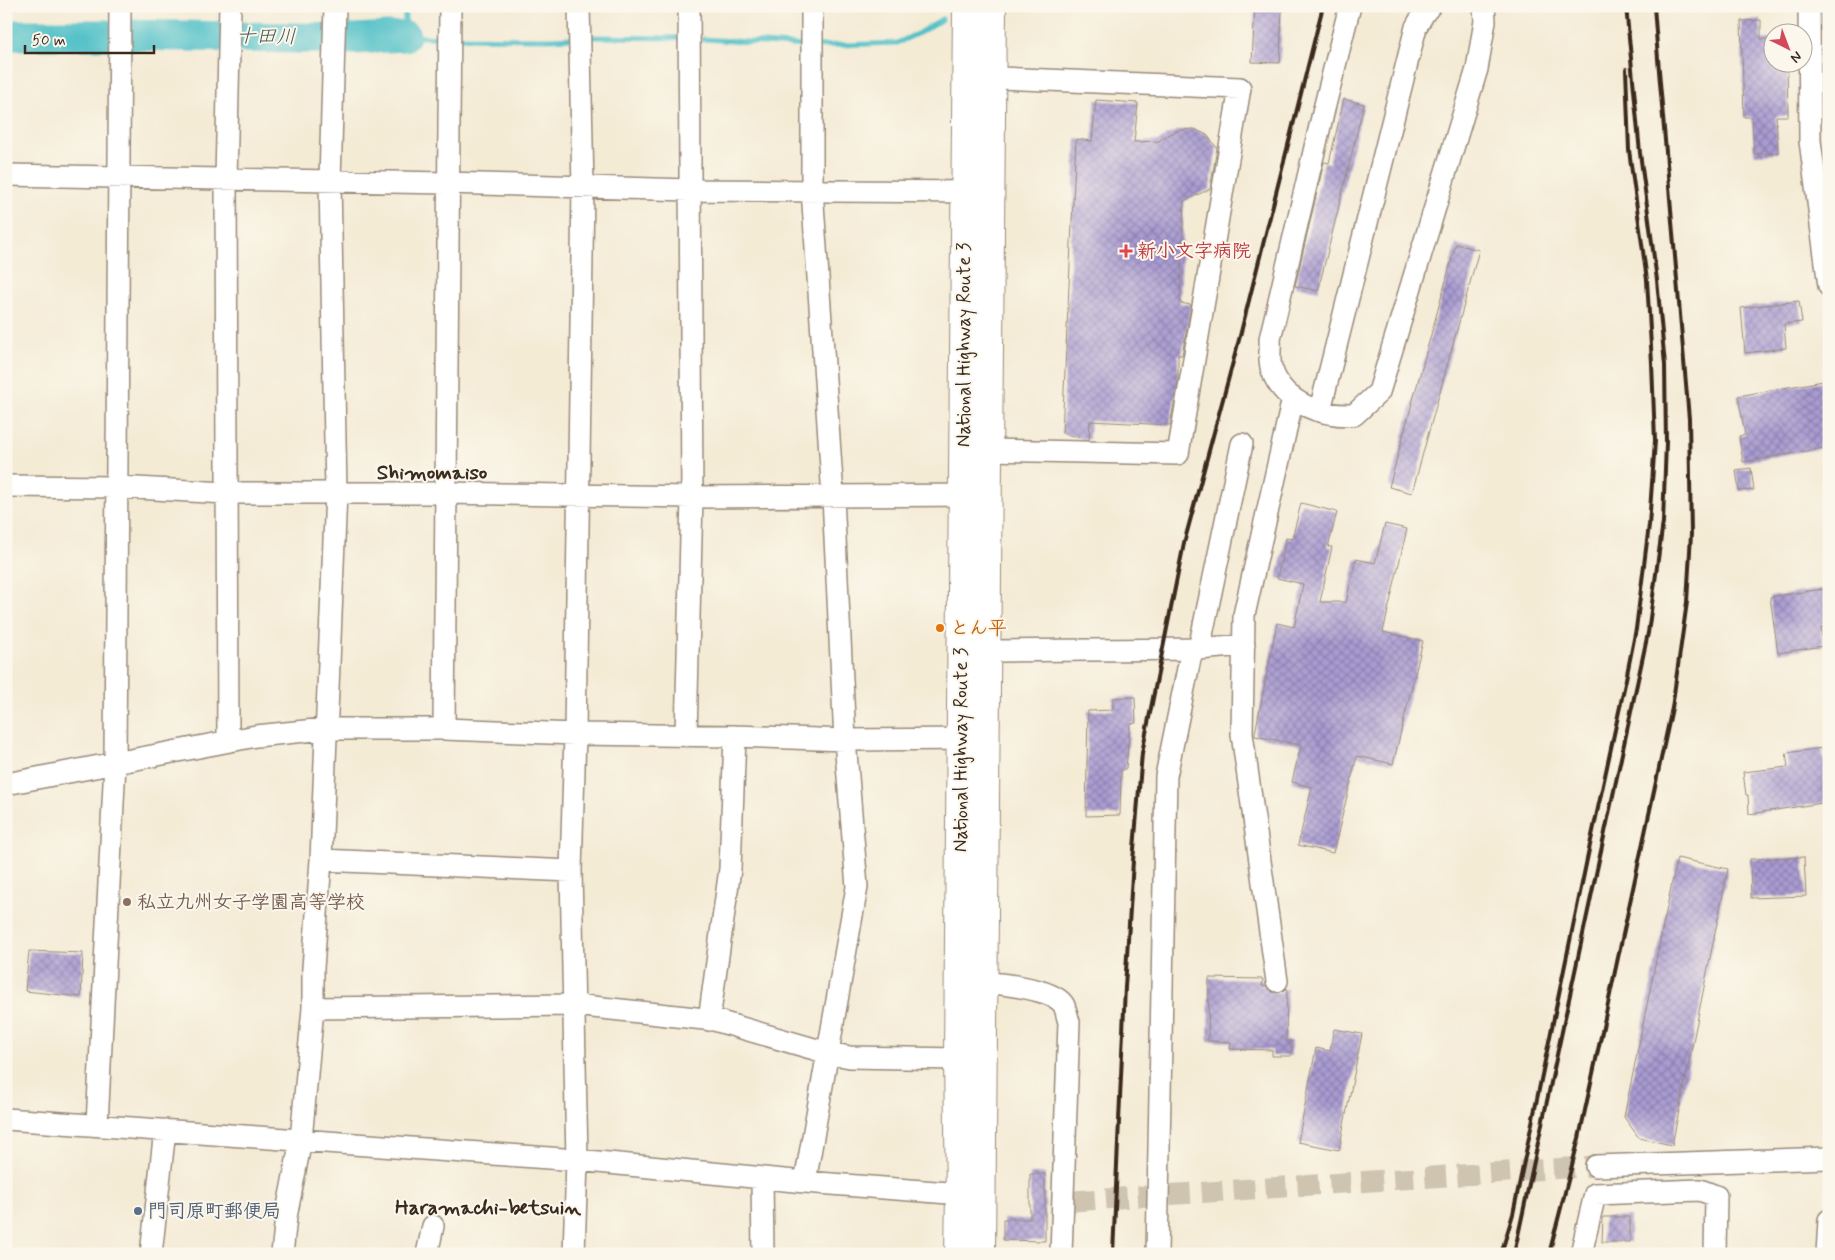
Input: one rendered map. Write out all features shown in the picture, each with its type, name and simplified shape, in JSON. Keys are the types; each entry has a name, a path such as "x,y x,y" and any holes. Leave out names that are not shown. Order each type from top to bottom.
{"highway":[{"name":"National Highway Route 3","path":"967,6 979,77"},
{"name":"National Highway Route 3","path":"959,1254 970,1195 979,77 992,6"},
{"name":"National Highway Route 3","path":"974,739 987,651 975,495 988,450 978,192"},
{"name":"National Highway Route 3","path":"972,982 958,1059 970,1195 981,1254"}],"street":[{"path":"97,1126 115,763 120,6"},
{"path":"228,741 226,179 230,6"},
{"path":"282,1254 286,1217 301,1140 313,1008 313,968 320,860 336,492 330,180 334,6"},
{"path":"444,729 447,183 450,6"},
{"path":"686,736 692,497 689,6"},
{"path":"805,1182 857,887 845,740 833,497 812,189 812,6"},
{"path":"1350,6 1270,339 1271,368 1280,388 1299,404 1338,415 1354,415 1380,392 1477,69 1485,21 1484,6"},
{"path":"1320,410 1416,27 1430,6"},
{"path":"1809,6 1810,141 1829,286"},
{"path":"574,1254 577,1160 570,871 575,734 583,187 579,16"},
{"path":"979,77 1240,88 1178,454 988,450"},
{"path":"6,175 330,180 690,190 812,189 978,192"},
{"path":"1277,981 1242,734 1244,615 1293,398"},
{"path":"1157,1254 1166,776 1242,444"},
{"path":"6,486 118,487 226,493 336,492 692,497 975,495"},
{"path":"987,651 1196,649 1244,645"},
{"path":"6,784 256,736 325,730 444,729 845,740 974,739"},
{"path":"709,1020 730,869 735,736"},
{"path":"320,860 570,871"},
{"path":"972,982 1044,991 1063,1003 1069,1022 1068,1201 1061,1254"},
{"path":"313,1008 574,1005 709,1020 828,1053 850,1057 958,1059"},
{"path":"6,1119 577,1160 805,1182 970,1195"},
{"path":"151,1254 165,1130"},
{"path":"1596,1166 1829,1158"},
{"path":"762,1178 763,1254"},
{"path":"1581,1254 1595,1194 1700,1190 1716,1196 1715,1254"},
{"path":"1827,1254 1829,1220"},
{"path":"427,1254 433,1226"}],"building":[{"path":"1255,6 1282,6 1280,63 1252,62"},
{"path":"1761,20 1762,72 1787,72 1788,116 1776,116 1778,153 1754,154 1752,117 1744,117 1741,21"},
{"path":"1344,99 1364,104 1318,291 1295,286 1324,162 1329,163"},
{"name":"新小文字病院","path":"1096,100 1138,103 1134,142 1159,141 1167,135 1180,130 1194,129 1207,135 1217,148 1210,189 1184,201 1180,303 1191,305 1182,355 1178,355 1178,382 1170,425 1090,421 1089,440 1062,433 1076,139 1092,141"},
{"path":"1456,244 1479,250 1412,493 1389,487"},
{"path":"1799,301 1802,322 1784,324 1786,348 1745,353 1741,308"},
{"path":"1829,380 1829,415 1823,416 1829,447 1743,462 1739,436 1745,435 1738,396"},
{"path":"1751,468 1754,490 1739,491 1736,470"},
{"path":"1301,503 1337,512 1328,547 1332,547 1320,602 1346,602 1356,559 1375,563 1385,524 1407,529 1383,632 1423,641 1393,764 1357,756 1333,853 1298,845 1312,787 1292,782 1301,745 1255,736 1277,623 1294,627 1303,584 1277,578 1286,538 1292,539"},
{"path":"1829,588 1829,627 1821,628 1823,646 1778,653 1770,597"},
{"path":"1135,697 1136,723 1130,724 1126,768 1121,771 1120,815 1086,816 1088,711 1113,710 1113,698"},
{"path":"1822,748 1824,760 1829,760 1829,802 1749,814 1748,795 1746,795 1743,772 1788,767 1786,753"},
{"path":"1804,857 1806,896 1751,898 1750,859"},
{"path":"1677,858 1728,869 1672,1145 1639,1138 1624,1117"},
{"path":"29,951 83,953 81,997 25,991"},
{"path":"1209,978 1263,979 1262,986 1266,986 1272,992 1279,993 1287,988 1286,1041 1291,1041 1291,1056 1272,1056 1272,1050 1230,1049 1231,1042 1208,1041"},
{"path":"1334,1029 1362,1034 1339,1150 1298,1142 1316,1048 1330,1051"},
{"path":"1030,1174 1045,1174 1045,1241 1003,1240 1003,1219 1030,1219"},
{"path":"1603,1217 1630,1217 1630,1242 1602,1242"}],"waterway":[{"path":"405,6 405,36 445,38"},
{"path":"816,46 897,43 919,33 942,19"},
{"name":"十田川","path":"7,35 106,35"},
{"name":"十田川","path":"127,35 355,39 405,36"},
{"path":"584,37 685,38"},
{"path":"454,38 575,38"},
{"path":"703,39 807,46"}],"tunnel":[{"path":"1074,1201 1596,1166"}],"railway":[{"path":"1113,1254 1125,987 1142,753 1184,543 1240,336 1323,6"},
{"path":"1514,1254 1648,633 1663,522 1666,443 1665,365 1657,280 1640,153 1626,6"},
{"path":"1549,1254 1579,1138 1672,708 1687,602 1691,534 1689,419 1654,6"},
{"path":"1501,1254 1513,1214 1626,679 1636,629 1649,525 1655,441 1652,363 1647,280 1629,150 1626,69"}],"place":[{"name":"新小文字病院","path":"1126,251"},
{"name":"とん平","path":"940,628"},
{"name":"私立九州女子学園高等学校","path":"127,902"},
{"name":"門司原町郵便局","path":"138,1211"}],"district":[{"name":"Shimomaiso","path":"432,473"},
{"name":"Haramachi-betsuin","path":"488,1208"}]}
